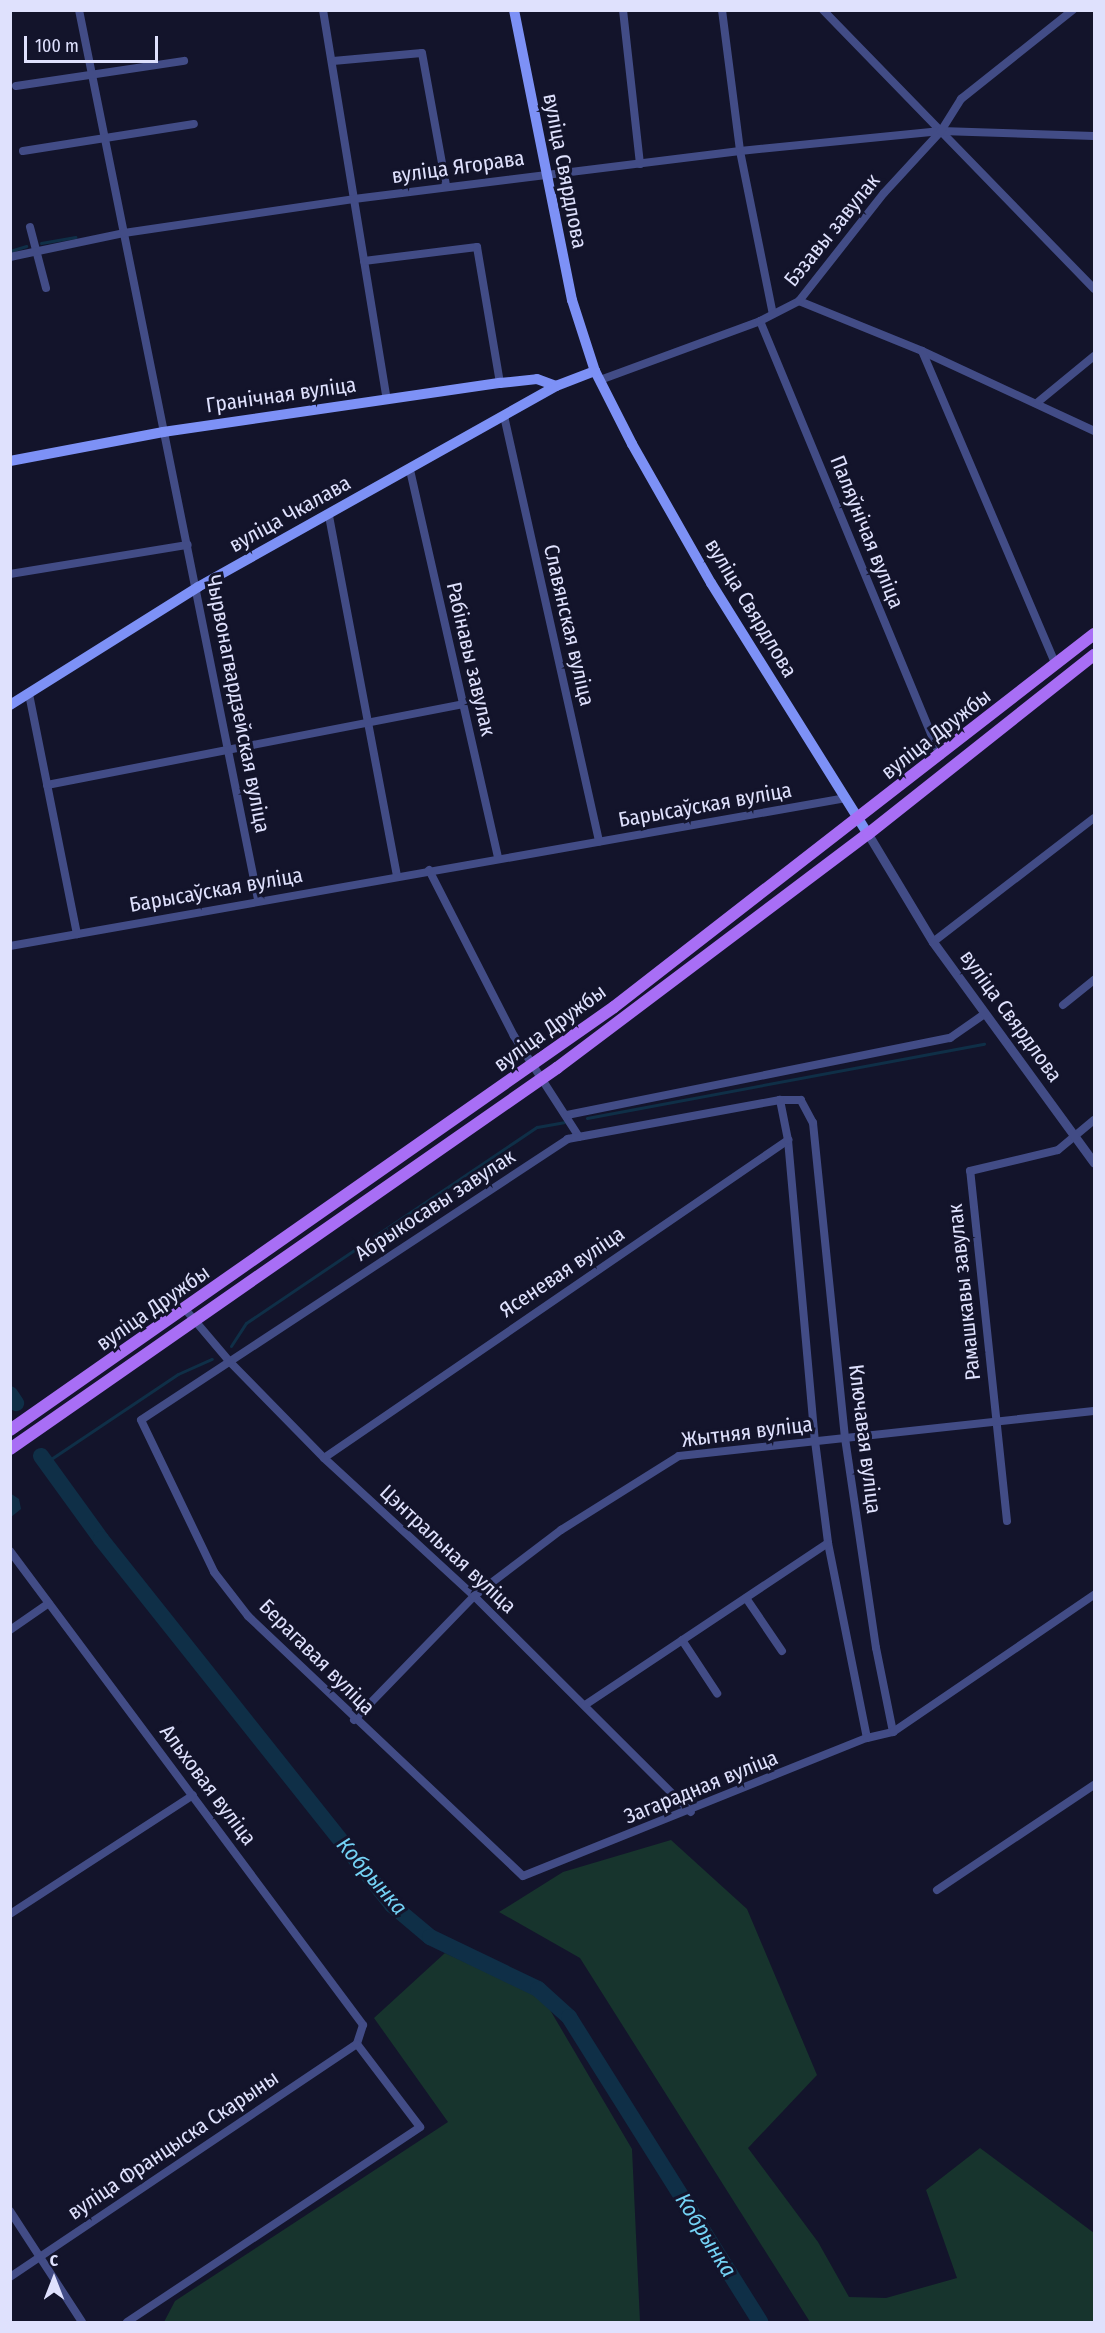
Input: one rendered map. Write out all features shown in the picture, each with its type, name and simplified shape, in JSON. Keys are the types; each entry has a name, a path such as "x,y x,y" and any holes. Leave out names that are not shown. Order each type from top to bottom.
{"main road":[{"name":"вуліца Свярдлова","path":"514,10 544,173 572,300 597,376 711,583 868,834"},
{"name":"вуліца Чкалава","path":"10,705 198,587 329,516 556,386 597,376"},
{"name":"Гранічная вуліца","path":"10,461 163,432 500,383 537,379 556,386"},
{"name":"вуліца Дружбы","path":"10,1432 614,1007 1095,634"},
{"name":"вуліца Дружбы","path":"10,1449 195,1322 541,1078 868,834 1095,655"},
{"path":"868,834 869,820 940,756"},
{"path":"792,891 856,833 859,818"},
{"path":"541,1078 544,1063 588,1033 614,1007"},
{"path":"462,1134 525,1082 531,1076 533,1065"},
{"path":"195,1322 199,1305 261,1256"}],"street":[{"name":"Чырвонагвардзейская вуліца","path":"79,10 163,432 198,587 258,899"},
{"path":"323,10 387,399"},
{"path":"622,10 640,164"},
{"path":"722,10 740,151 773,314"},
{"path":"823,10 1095,289"},
{"name":"Бэзавы завулак","path":"597,376 760,321 799,301 884,193 941,131 961,99 1073,10"},
{"path":"333,61 422,52 446,185"},
{"path":"16,86 93,73 184,62"},
{"path":"23,151 105,136 195,124"},
{"name":"вуліца Ягорава","path":"124,233 446,185 740,151 941,131 1095,135"},
{"path":"30,227 38,250 46,288"},
{"path":"10,257 124,233"},
{"path":"364,261 477,247 500,383"},
{"path":"799,301 922,351 1038,402 1095,431"},
{"name":"Паляўнічая вуліца","path":"760,321 940,756"},
{"path":"922,351 1056,665"},
{"path":"1038,402 1095,356"},
{"name":"Славянская вуліца","path":"504,416 599,842"},
{"name":"Рабінавы завулак","path":"410,470 498,857"},
{"path":"329,516 397,876"},
{"path":"10,574 188,545"},
{"path":"29,694 77,934"},
{"path":"47,785 463,704"},
{"name":"Барысаўская вуліца","path":"10,946 258,899 846,798"},
{"path":"933,942 1095,818"},
{"name":"вуліца Свярдлова","path":"868,834 933,942 983,1015 1095,1163"},
{"path":"429,870 494,999 579,1137"},
{"path":"1063,1005 1093,985"},
{"path":"567,1116 950,1038 983,1015"},
{"path":"780,1100 788,1140 814,1442 828,1543 867,1738"},
{"name":"Абрыкосавы завулак","path":"141,1420 568,1139 780,1100"},
{"name":"Ключавая вуліца","path":"780,1100 801,1100 813,1123 845,1438 876,1648 893,1732"},
{"path":"1075,1136 1095,1120"},
{"name":"Рамашкавы завулак","path":"1007,1521 970,1172 1058,1150 1075,1136"},
{"name":"Ясеневая вуліца","path":"324,1458 788,1140"},
{"name":"Цэнтральная вуліца","path":"185,1309 230,1362 324,1458 474,1596 691,1812"},
{"name":"Жытняя вуліца","path":"354,1720 474,1596 561,1530 679,1456 1095,1411"},
{"name":"Берагавая вуліца","path":"141,1420 214,1572 248,1616 354,1720 523,1876"},
{"path":"585,1705 828,1543"},
{"name":"Альховая вуліца","path":"10,1551 194,1795 363,2025 357,2044"},
{"path":"893,1732 1095,1595"},
{"path":"746,1598 782,1651"},
{"path":"10,1630 49,1603"},
{"path":"682,1640 717,1693"},
{"name":"Загарадная вуліца","path":"523,1876 691,1812 867,1738 893,1732"},
{"path":"937,1890 1095,1785"},
{"path":"10,1914 194,1795"},
{"path":"127,2322 420,2127 357,2044"},
{"name":"вуліца Францыска Скарыны","path":"10,2277 357,2044"},
{"path":"10,2211 82,2322"}],"green space":[{"path":"671,1840 747,1909 817,2075 748,2148 818,2242 849,2297 886,2298 957,2278 926,2190 980,2148 1094,2233 1094,2322 810,2322 580,1958 499,1912 563,1872"},
{"path":"445,1953 543,1998 632,2149 640,2322 164,2322 175,2301 448,2122 374,2018"}],"water":[{"path":"10,1493 19,1499 21,1509 11,1517"}],"waterway":[{"path":"41,243 75,237"},
{"path":"10,251 26,246"},
{"path":"587,1118 984,1044"},
{"path":"231,1346 246,1323 537,1127 564,1122"},
{"path":"45,1463 178,1374 212,1359"},
{"name":"Кобрынка","path":"10,1394 16,1403"},
{"name":"Кобрынка","path":"41,1456 101,1539 392,1905 430,1937 538,1989 569,2017 760,2322"}]}
